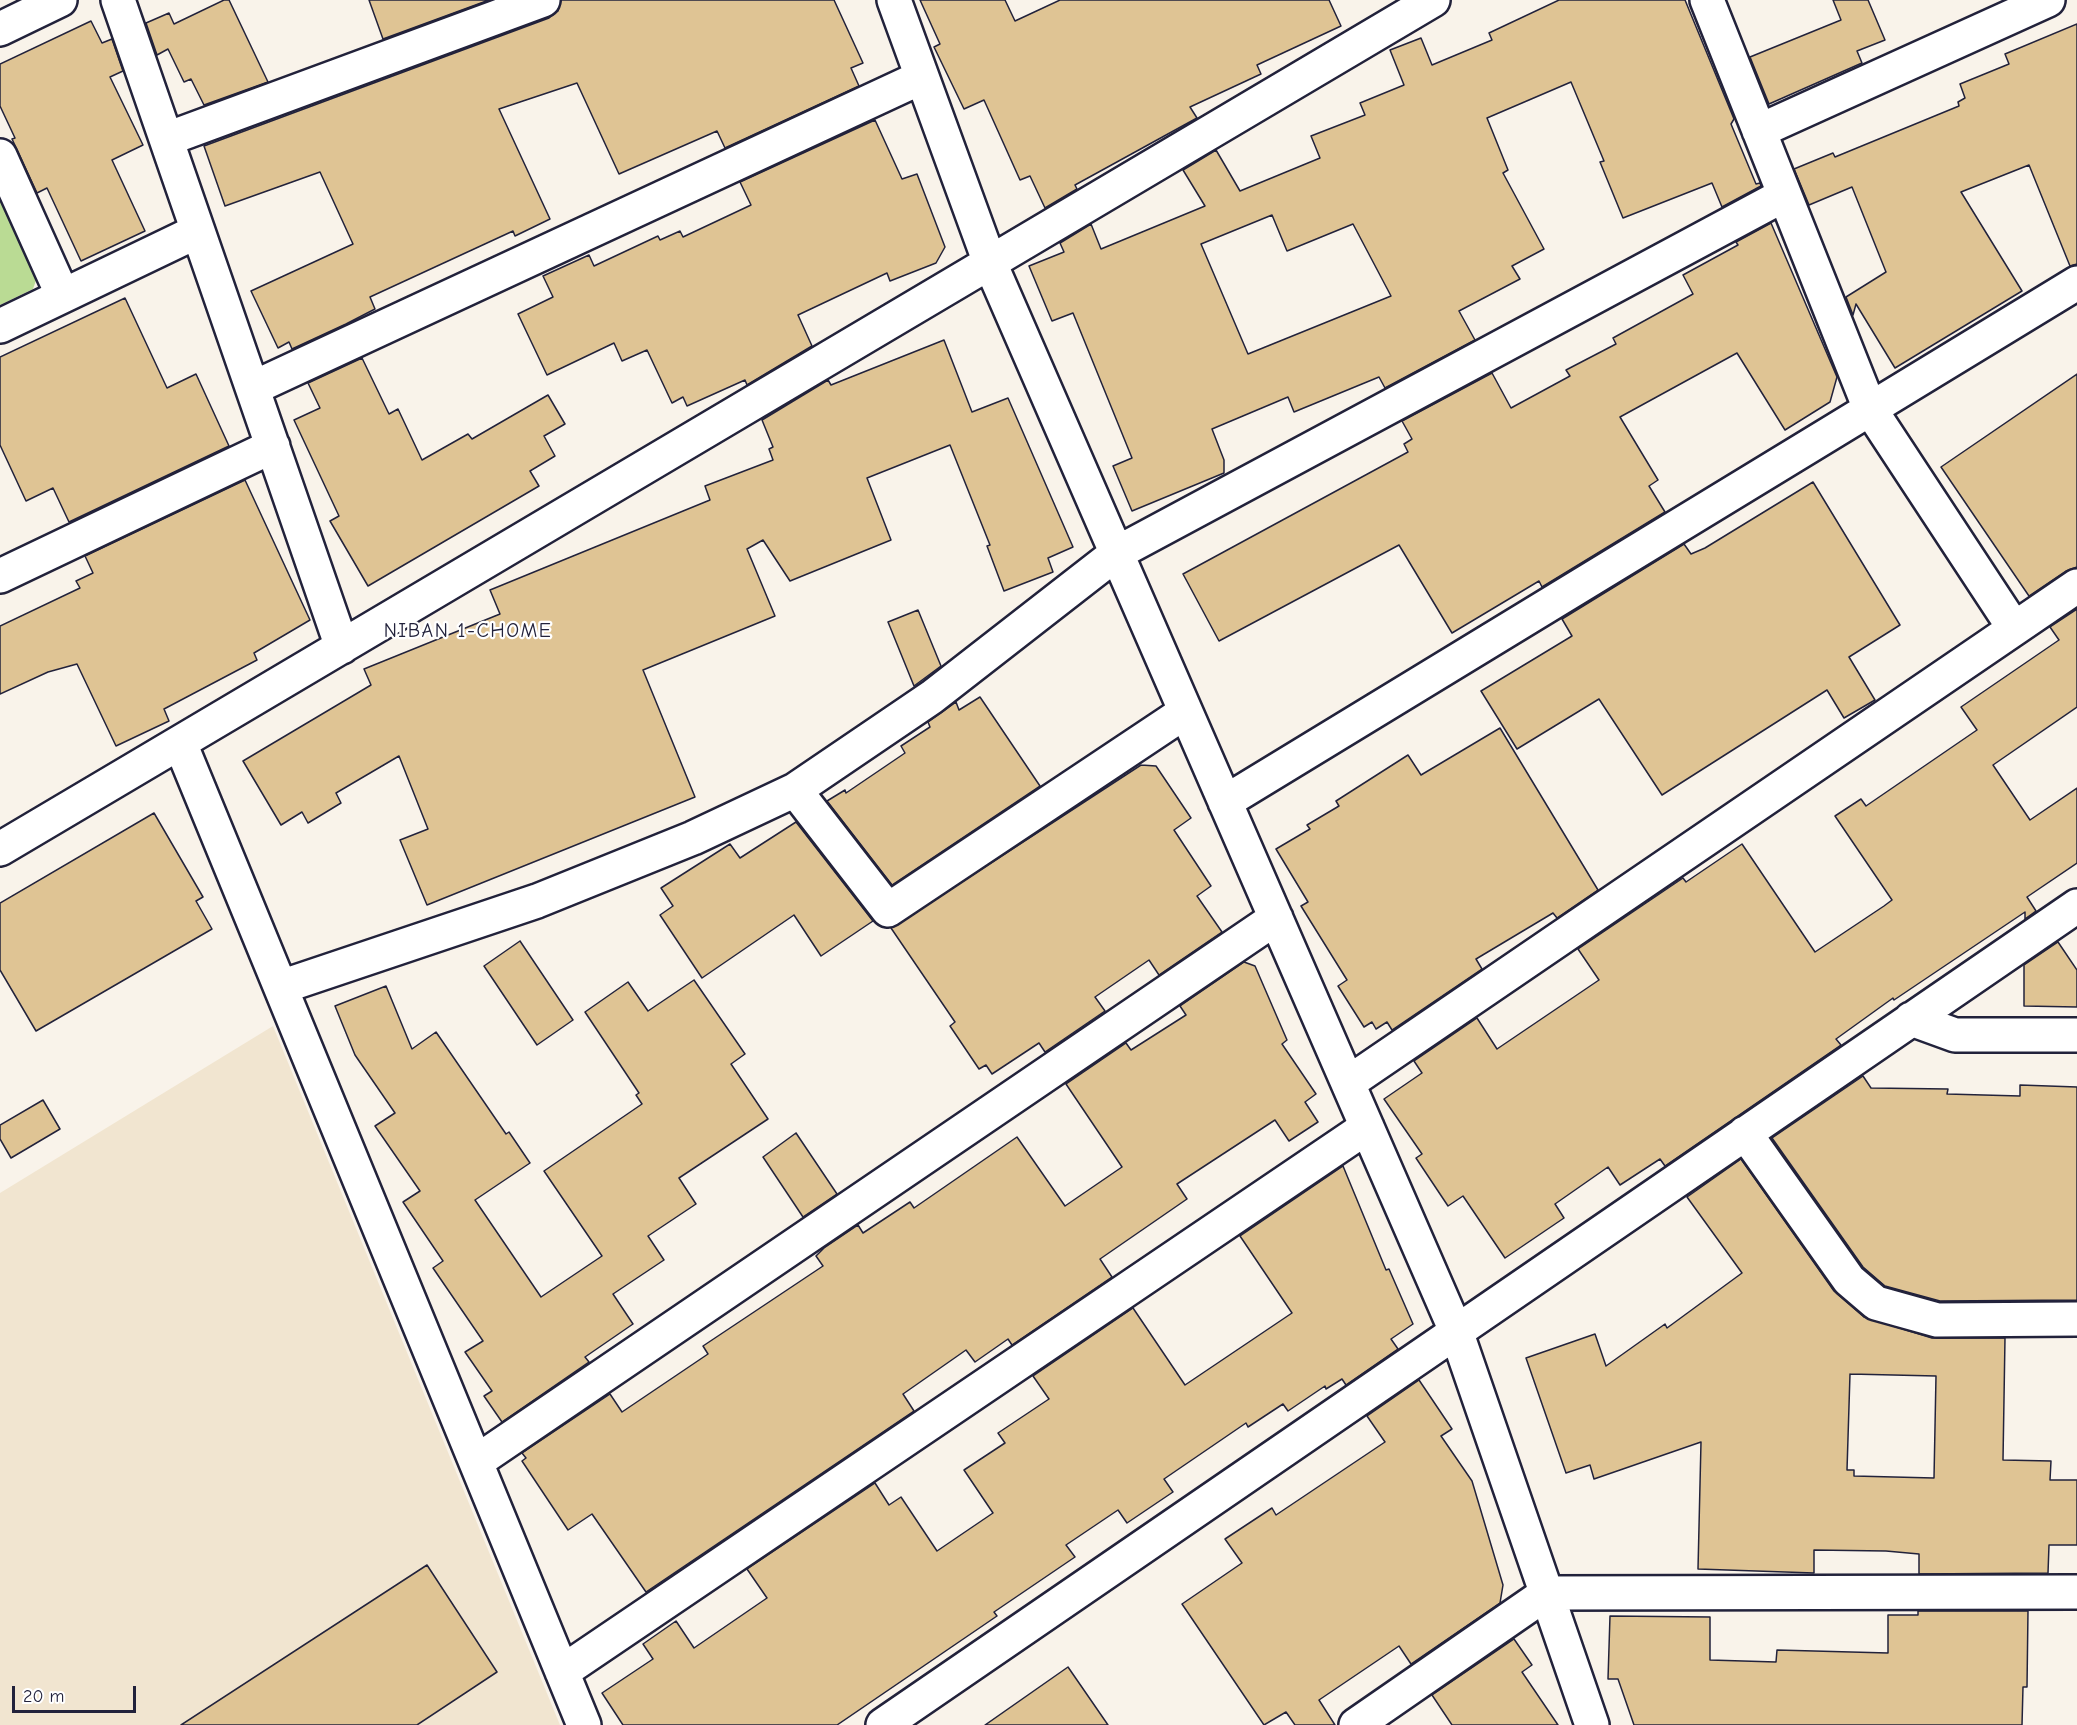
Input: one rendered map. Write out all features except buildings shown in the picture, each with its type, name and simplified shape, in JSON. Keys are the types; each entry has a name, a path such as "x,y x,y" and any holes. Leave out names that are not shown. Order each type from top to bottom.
{"street":[{"path":"0,29 60,0"},
{"path":"118,0 342,647"},
{"path":"167,139 543,0"},
{"path":"894,0 990,263 1456,1331 1592,1725"},
{"path":"0,849 1433,0"},
{"path":"1707,0 1870,409 2014,628"},
{"path":"1759,131 2048,0"},
{"path":"253,388 922,77"},
{"path":"0,156 63,296"},
{"path":"281,987 537,901 693,838 795,790 932,698 1117,553 1784,195"},
{"path":"0,326 198,231"},
{"path":"1225,802 2077,283"},
{"path":"0,576 273,446"},
{"path":"1348,1083 2077,586"},
{"path":"795,790 888,910 1185,712"},
{"path":"180,743 584,1725"},
{"path":"883,1725 2077,906"},
{"path":"476,1462 1276,918"},
{"path":"1911,1019 1955,1035 2077,1035"},
{"path":"562,1672 1367,1127"},
{"path":"1745,1133 1849,1280 1876,1303 1937,1320 2077,1319"},
{"path":"1356,1725 1547,1593 2077,1592"}],"shaded area":[{"path":"273,1026 560,1725 0,1725 0,1193"}],"green space":[{"path":"0,184 39,272 33,289 0,305"}],"district":[{"name":"NIBAN 1-CHOME","path":"468,631"}]}
